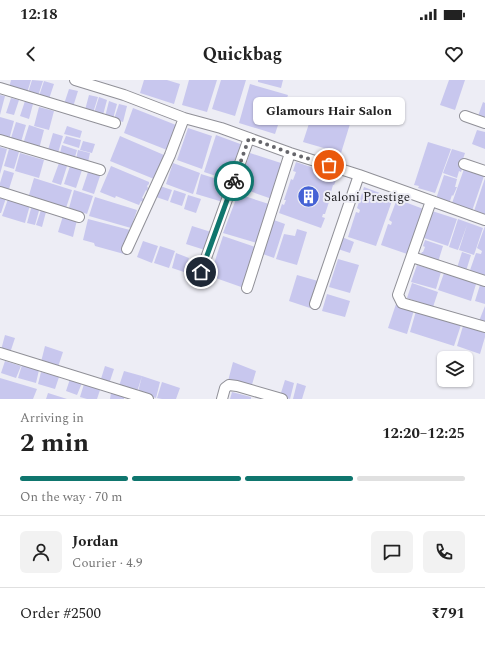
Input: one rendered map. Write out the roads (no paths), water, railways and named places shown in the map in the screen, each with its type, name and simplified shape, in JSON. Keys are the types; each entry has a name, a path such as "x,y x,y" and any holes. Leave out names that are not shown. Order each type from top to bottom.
{"street":[{"path":"75,80 124,95 184,118 221,128 290,153 359,175 485,220"},
{"path":"0,88 115,124"},
{"path":"465,116 485,124"},
{"path":"127,249 170,155 184,118"},
{"path":"201,272 249,138"},
{"path":"0,140 100,170"},
{"path":"247,288 290,153"},
{"path":"464,164 485,171"},
{"path":"315,304 359,175"},
{"path":"0,192 79,217"},
{"path":"431,201 398,295 402,303 485,327"},
{"path":"412,257 485,281"},
{"path":"0,353 148,399"},
{"path":"222,399 225,388 229,385 282,399"}],"place":[{"name":"Glamours Hair Salon","path":"329,165"},
{"name":"Saloni Prestige","path":"308,196"}]}
